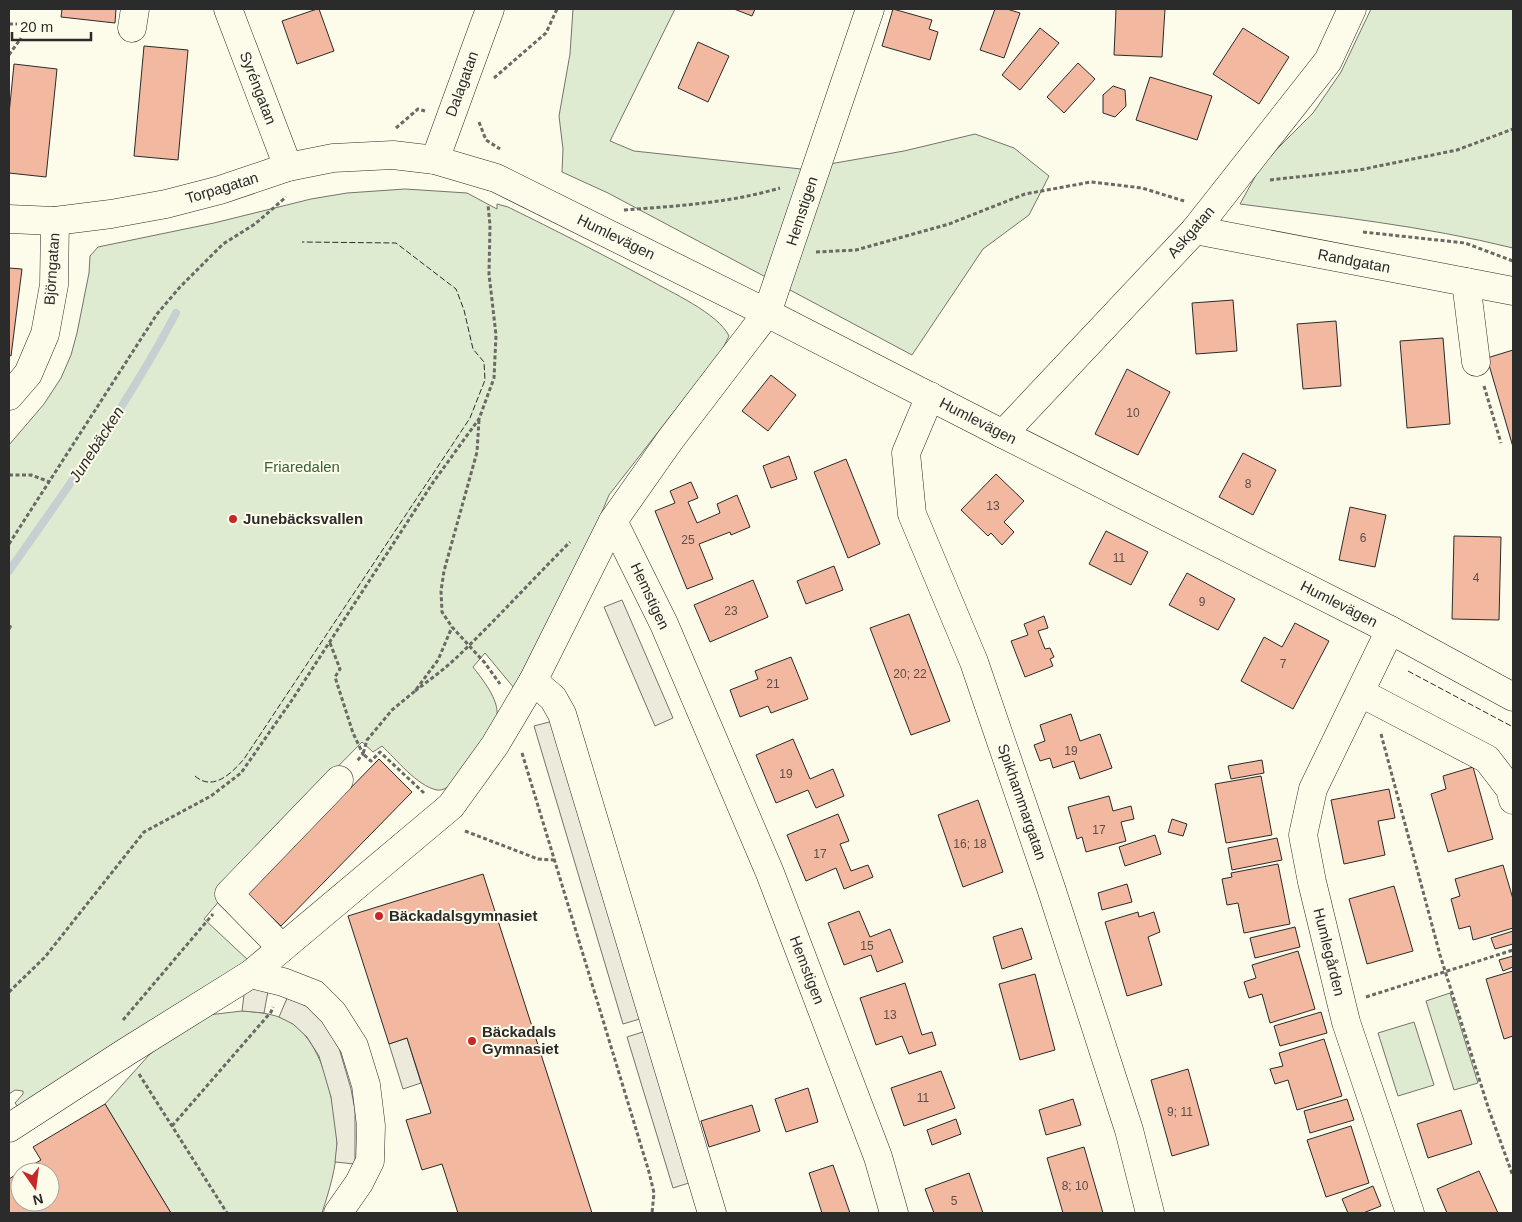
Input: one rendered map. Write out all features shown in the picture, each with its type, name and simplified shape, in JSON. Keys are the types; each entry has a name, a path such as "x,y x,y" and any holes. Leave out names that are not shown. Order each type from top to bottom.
{"street":[{"name":"Syréngatan","path":"228,9 298,165"},
{"name":"Dalagatan","path":"435,160 490,9"},
{"name":"Hemstigen","path":"870,9 767,312 670,440 613,521 664,624 770,873 878,1157 894,1213"},
{"name":"Askgatan","path":"1003,434 1203,220 1328,61 1352,9"},
{"name":"Torpagatan","path":"9,219 56,221 166,204 220,190 298,165 333,158 393,155 435,160"},
{"name":"Humlevägen","path":"435,160 501,166 767,312 1390,630 1513,697"},
{"name":"Randgatan","path":"1203,220 1466,282 1513,291"},
{"name":"Björngatan","path":"9,396 28,374 45,334 54,285 56,221"},
{"path":"1466,282 1476,362"},
{"name":"Spikhammargatan","path":"930,396 906,453 912,514 974,662 1045,870 1129,1130 1150,1213"},
{"path":"9,1128 251,974 451,806 495,745 533,681 613,521"},
{"name":"Humlegården","path":"1390,630 1366,696 1313,789 1303,835 1312,882 1349,1031 1410,1213"},
{"path":"533,681 553,698 562,714 712,1213"},
{"path":"1366,696 1487,759 1510,790 1513,800"},
{"path":"282,948 229,894 340,780"},
{"path":"251,974 283,982 314,994 333,1013 354,1046 366,1086 371,1126 370,1161 359,1182 338,1213"}],"path":[{"path":"489,82 546,34 557,9"},
{"path":"9,24 17,24"},
{"path":"9,54 22,38"},
{"path":"9,992 45,957 144,832 211,796 241,774 330,642 434,481 479,419 494,378 496,335 489,274 490,224 488,196 501,166 486,140 479,124 479,117"},
{"path":"1232,184 1359,170 1457,150 1513,129"},
{"path":"9,544 156,314 223,244 255,224 304,183 298,165"},
{"path":"788,254 856,250 949,224 1024,194 1091,182 1142,188 1203,220"},
{"path":"618,211 702,204 754,196 780,188"},
{"path":"1359,232 1465,243 1513,260"},
{"path":"1476,362 1500,443"},
{"path":"479,419 477,452 444,571 441,591 442,612 452,627 485,663 514,712 554,860 649,1172 654,1193 652,1213"},
{"path":"9,475 31,475 50,482"},
{"path":"554,860 538,859 521,853 440,815 380,752 371,761 363,754 367,740 392,710 453,660 490,625 574,538"},
{"path":"9,629 11,624"},
{"path":"415,691 438,660 452,627"},
{"path":"330,642 340,669 335,677 353,733"},
{"path":"1366,696 1446,972 1489,1110 1513,1176"},
{"path":"120,1023 229,894"},
{"path":"1342,1005 1513,950"},
{"path":"172,1126 271,1012 283,982"},
{"path":"126,1052 227,1213"}],"green space":[{"path":"573,9 675,9 610,141 634,151 801,169 904,151 975,134 1014,148 1049,176 1029,215 983,249 912,355 608,193 562,172 563,149 559,116 570,54"},
{"path":"1371,9 1513,9 1513,248 1412,228 1240,204 1262,164 1313,113 1341,72"},
{"name":"Friaredalen","path":"405,189 467,193 497,209 497,204 508,207 613,260 693,304 715,319 729,336 722,350 609,495 599,519 514,688 485,653 473,667 493,696 497,716 485,739 454,782 442,790 429,787 414,778 382,746 373,752 362,742 302,803 204,919 247,959 246,966 18,1107 15,1103 23,1094 23,1091 15,1090 9,1094 9,445 44,404 61,378 71,355 77,333 89,273 90,256 98,247 214,223 311,199 347,193"},
{"path":"1450,993 1478,1083 1454,1090 1426,1001"},
{"path":"242,1011 275,1016 293,1024 304,1034 320,1062 331,1094 337,1142 334,1169 322,1213 171,1213 105,1104 149,1055 173,1036 208,1015"},
{"path":"1414,1022 1434,1085 1398,1096 1378,1033"}],"shaded area":[{"path":"622,600 673,718 655,726 604,607"},
{"path":"553,721 643,1018 623,1024 534,726"},
{"path":"245,987 268,991 264,1013 242,1011"},
{"path":"288,996 311,1009 328,1027 339,1048 355,1110 355,1164 335,1162 337,1143 331,1097 319,1056 307,1037 293,1024 279,1017"},
{"path":"646,1031 692,1182 673,1188 627,1037"},
{"path":"407,1038 421,1083 403,1089 389,1044"}],"building":[{"path":"62,9 116,9 115,23 61,17"},
{"path":"319,9 334,51 297,64 282,21"},
{"path":"734,9 755,9 752,16"},
{"path":"893,9 932,20 929,29 938,32 930,60 882,46"},
{"path":"995,9 1007,9 1020,13 1004,58 980,50"},
{"path":"1116,9 1165,9 1162,57 1114,55"},
{"path":"1040,28 1059,43 1020,90 1002,75"},
{"path":"1243,28 1289,57 1259,104 1213,74"},
{"path":"698,42 729,56 708,102 678,88"},
{"path":"144,46 188,50 178,160 134,156"},
{"path":"1078,63 1095,79 1064,113 1047,97"},
{"path":"14,64 57,69 46,177 9,173 9,114"},
{"path":"1150,77 1212,96 1197,140 1136,120"},
{"path":"1113,86 1125,90 1126,106 1115,117 1103,113 1103,95"},
{"path":"9,268 22,269 11,356 9,355"},
{"path":"1233,300 1237,351 1196,354 1192,303"},
{"path":"1336,321 1341,386 1303,389 1297,324"},
{"path":"1443,338 1450,424 1407,428 1400,341"},
{"path":"1513,350 1513,447 1487,358"},
{"path":"1127,369 1170,392 1138,455 1095,434"},
{"path":"771,375 796,395 768,431 742,411"},
{"path":"1243,453 1276,470 1253,515 1219,497"},
{"path":"789,456 797,479 771,488 763,466"},
{"path":"846,459 880,544 848,558 814,472"},
{"path":"996,474 1024,501 1004,522 1014,532 1002,545 991,533 988,536 961,510"},
{"path":"691,482 698,498 688,502 697,523 720,513 717,504 737,495 750,527 731,535 730,532 699,544 713,579 687,589 655,511 675,503 670,491"},
{"path":"1350,507 1386,515 1375,567 1339,560"},
{"path":"1106,531 1148,552 1131,585 1089,564"},
{"path":"1454,536 1501,537 1499,620 1452,619"},
{"path":"834,566 843,590 806,604 797,581"},
{"path":"1187,573 1235,599 1218,630 1169,605"},
{"path":"753,580 768,617 710,642 694,605"},
{"path":"909,614 950,721 911,735 870,628"},
{"path":"1044,616 1048,628 1038,631 1045,649 1050,648 1054,657 1050,659 1053,666 1025,677 1011,641 1028,635 1024,624"},
{"path":"1295,623 1329,641 1293,709 1241,681 1264,637 1282,647"},
{"path":"791,657 808,699 771,713 768,706 740,717 730,690 758,679 755,671"},
{"path":"1071,714 1080,741 1100,734 1112,768 1080,779 1074,761 1053,768 1050,758 1040,761 1034,745 1045,741 1040,725"},
{"path":"793,739 810,779 833,769 844,796 816,808 808,790 776,803 756,755"},
{"path":"379,759 412,792 281,926 247,894"},
{"path":"1262,760 1264,773 1231,779 1228,766"},
{"path":"1473,767 1493,839 1448,852 1431,794 1446,789 1443,776"},
{"path":"1261,776 1272,835 1226,843 1215,784"},
{"path":"1389,789 1395,818 1378,821 1385,855 1344,864 1331,800"},
{"path":"1109,796 1113,811 1131,806 1134,819 1121,822 1126,841 1086,852 1082,837 1077,839 1068,807"},
{"path":"978,800 1003,872 963,887 938,815"},
{"path":"838,814 849,841 840,844 851,871 868,865 873,877 844,889 836,868 806,881 787,835"},
{"path":"1172,819 1187,824 1183,836 1168,832"},
{"path":"1155,835 1161,854 1125,866 1119,847"},
{"path":"1277,838 1282,860 1232,870 1228,848"},
{"path":"1278,864 1290,924 1244,933 1238,903 1227,905 1222,879 1232,877 1231,873"},
{"path":"1503,865 1513,899 1513,928 1473,940 1470,926 1459,929 1451,899 1460,896 1455,879"},
{"name":"Bäckadals Gymnasiet","path":"483,874 592,1213 458,1213 442,1164 422,1170 406,1120 431,1113 407,1038 389,1044 348,916"},
{"path":"1127,884 1132,902 1102,910 1098,893"},
{"path":"1394,886 1413,951 1367,964 1349,899"},
{"path":"859,911 870,937 890,929 903,962 877,972 871,955 844,965 828,923"},
{"path":"1138,912 1139,917 1154,912 1160,932 1148,937 1162,985 1127,996 1105,922"},
{"path":"1295,927 1300,947 1255,958 1250,938"},
{"path":"1022,928 1032,959 1002,969 993,937"},
{"path":"1513,931 1513,944 1495,949 1491,938"},
{"path":"1298,951 1315,1009 1270,1023 1262,994 1249,998 1244,982 1256,978 1252,965"},
{"path":"1513,956 1513,967 1503,971 1499,960"},
{"path":"1513,971 1513,1036 1504,1039 1486,979"},
{"path":"1035,974 1055,1050 1020,1060 999,984"},
{"path":"905,983 922,1035 932,1032 936,1045 909,1054 902,1036 876,1045 860,998"},
{"path":"1321,1012 1327,1033 1280,1046 1274,1026"},
{"path":"1324,1039 1342,1096 1297,1110 1288,1080 1275,1084 1270,1069 1283,1066 1279,1053"},
{"path":"1188,1069 1209,1145 1172,1156 1151,1080"},
{"path":"941,1071 955,1108 904,1126 891,1088"},
{"path":"808,1088 818,1122 786,1132 775,1099"},
{"path":"1073,1099 1081,1125 1046,1135 1039,1110"},
{"path":"1347,1099 1354,1120 1310,1133 1304,1111"},
{"path":"105,1104 171,1213 9,1213 9,1179 10,1212 60,1212 60,1162 38,1162 41,1160 33,1147"},
{"path":"752,1105 760,1131 709,1147 701,1121"},
{"path":"1461,1110 1472,1144 1428,1158 1417,1124"},
{"path":"956,1119 961,1134 932,1145 927,1130"},
{"path":"1351,1126 1369,1183 1326,1197 1307,1140"},
{"path":"1084,1147 1103,1213 1063,1213 1047,1158"},
{"path":"833,1165 850,1213 822,1213 809,1173"},
{"path":"1479,1171 1498,1213 1447,1213 1437,1189"},
{"path":"969,1173 983,1213 934,1213 925,1189"},
{"path":"1373,1186 1381,1206 1363,1213 1348,1213 1342,1199"}],"waterway":[{"name":"Junebäcken","path":"9,571 118,412 176,313"}],"fence":[{"path":"195,776 209,782 222,779 244,759 470,418 485,380 484,362 473,349 464,310 456,289 396,243 302,242"},
{"path":"1408,671 1513,727"}],"place":[{"name":"Junebäcksvallen","path":"233,519"},
{"name":"Bäckadalsgymnasiet","path":"379,916"},
{"name":"Bäckadals Gymnasiet","path":"472,1041"}]}
